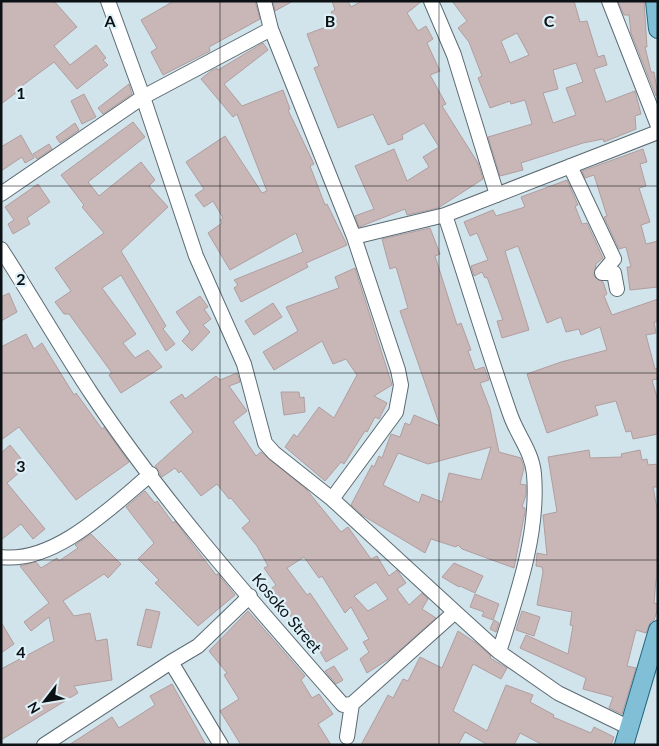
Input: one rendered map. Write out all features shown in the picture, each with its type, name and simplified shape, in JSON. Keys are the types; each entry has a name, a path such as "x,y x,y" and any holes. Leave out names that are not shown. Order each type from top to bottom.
{"main road":[{"path":"624,745 658,630"}],"street":[{"path":"108,1 143,97 196,256 244,364 265,443 274,453 332,499 499,652 558,693 630,728"},
{"path":"264,1 271,29 354,237 398,370 401,385 396,412 332,499"},
{"path":"431,1 454,55 497,195"},
{"path":"609,1 658,126"},
{"path":"1,194 143,97 271,29"},
{"path":"354,237 445,215 658,132"},
{"path":"570,166 614,258 602,273 614,273 617,289"},
{"path":"445,215 511,417 528,448 534,472 534,500 524,573 499,652"},
{"name":"Kosoko Street","path":"1,249 91,394 184,518 343,705 352,704"},
{"path":"1,557 26,557 57,545 95,521 151,474"},
{"path":"44,745 198,646 250,596"},
{"path":"347,737 352,704 455,612"},
{"path":"171,662 221,745"}],"building":[{"path":"1,1 54,1 77,27 54,46 70,65 96,45 106,58 103,60 108,65 77,89 54,62 1,104"},
{"path":"174,1 255,1 260,19 209,47 210,51 163,75 151,52 157,48 141,20"},
{"path":"273,1 293,1 275,11"},
{"path":"332,1 348,1 351,7 362,1 422,1 407,13 418,31 426,26 433,39 427,43 440,71 430,75 446,104 442,106 478,163 483,179 438,208 407,215 405,209 359,227 355,216 374,209 355,166 394,149 407,181 429,167 423,157 439,147 424,123 402,135 403,139 388,145 373,114 338,128 314,68 319,66 307,34 337,23 331,12 335,10"},
{"path":"452,1 574,1 580,22 587,21 598,57 604,55 607,65 594,69 606,102 635,91 641,114 635,116 636,129 604,142 603,139 583,143 521,163 523,170 500,176 488,137 532,124 525,100 511,104 510,101 490,108 478,78 482,76 469,42 458,28 467,21","holes":["517,33 529,55 510,63 501,41","576,63 583,82 566,88 576,115 553,123 543,93 558,89 553,70"]},
{"path":"618,1 644,1 647,47 645,47 651,72 654,72 658,96 656,96 631,33 629,15 624,15"},
{"path":"263,43 268,50 224,84 242,106 283,90 290,109 288,110 314,164 310,166 325,205 327,204 347,245 306,263 308,267 241,302 234,288 238,285 234,280 303,252 296,233 230,270 208,233 222,223 220,220 223,218 213,201 204,207 195,195 204,189 186,162 225,136 262,193 267,191 237,114 233,117 201,79 211,71 217,68 218,70"},
{"path":"129,84 132,94 103,114 98,108"},
{"path":"84,94 96,117 82,124 71,101"},
{"path":"133,122 145,137 88,182 99,196 141,162 155,180 149,186 168,207 121,251 166,326 163,329 175,344 166,351 121,275 102,288 136,334 123,343 135,358 148,350 162,367 121,393 109,375 112,373 69,314 64,314 55,302 71,291 55,268 104,233 82,207 84,205 61,175"},
{"path":"75,123 79,130 60,143 56,137"},
{"path":"21,135 34,158 25,163 22,157 1,171 1,147"},
{"path":"49,144 52,149 37,159 33,154"},
{"path":"643,149 647,162 640,164 646,186 639,188 650,222 641,225 646,244 658,241 658,287 630,290 627,267 631,267 626,247 619,249 604,217 607,216 594,175 585,178 582,171"},
{"path":"567,180 578,205 575,206 582,224 587,223 603,258 596,264 594,276 603,282 607,294 604,296 612,315 658,299 658,322 654,322 656,333 646,335 655,369 658,368 658,379 652,380 658,401 658,434 633,439 631,431 626,432 616,401 595,406 598,415 547,433 527,374 561,362 607,350 600,327 581,335 579,329 566,332 561,317 547,323 518,246 505,251 529,330 502,338 497,321 503,320 487,277 485,278 482,272 474,276 471,266 488,260 477,233 470,236 464,222 493,210 496,216 525,207 521,197"},
{"path":"38,184 50,202 27,218 30,224 13,234 8,224 14,220 5,207"},
{"path":"430,228 440,254 435,256 457,325 461,323 471,350 468,351 475,370 484,367 489,380 480,383 490,409 499,452 521,458 524,468 520,484 526,485 526,495 522,507 525,508 525,512 514,568 462,549 458,545 456,547 431,539 425,553 362,515 351,505 372,465 374,467 379,456 382,458 391,434 400,437 405,423 410,425 414,415 440,426 400,311 408,308 396,267 390,269 382,239","holes":["491,447 481,480 449,473 442,502 422,494 419,503 383,485 398,453 428,464"]},
{"path":"355,268 392,385 374,396 387,403 379,419 375,417 367,432 365,431 344,464 341,462 325,481 285,447 294,434 297,437 319,407 334,418 357,375 346,359 333,364 322,341 274,370 263,352 298,331 286,307 339,288 335,277"},
{"path":"9,293 17,312 1,321 1,297"},
{"path":"200,296 208,307 204,309 211,319 203,325 210,332 192,351 182,341 190,332 176,312"},
{"path":"273,303 282,317 254,335 245,321"},
{"path":"26,334 34,349 42,343 74,395 76,393 102,429 104,427 129,462 76,500 19,427 1,440 1,347"},
{"path":"237,373 240,382 229,386 247,411 233,422 256,456 261,452 306,489 341,532 348,527 371,559 377,556 389,576 397,570 406,583 397,589 409,605 422,593 428,599 422,609 436,618 392,657 367,673 360,659 369,652 363,642 369,639 351,607 345,613 322,576 319,578 304,557 287,568 307,595 310,593 348,649 326,662 307,629 303,633 271,589 276,585 264,568 268,566 257,546 242,528 250,521 231,498 229,499 217,484 201,496 181,471 179,473 175,468 162,477 155,466 193,432 170,402 182,394 185,399 216,376 220,380","holes":["376,582 388,599 368,611 354,596"]},
{"path":"281,392 299,392 300,398 304,397 305,412 284,415"},
{"path":"10,445 27,466 7,483 45,529 33,539 21,524 1,540 1,453"},
{"path":"589,450 590,458 622,457 621,454 640,450 642,460 647,459 648,465 658,464 658,487 653,487 658,514 658,580 656,579 654,603 658,604 658,608 654,620 650,623 646,633 636,630 627,666 636,668 622,714 609,708 613,697 583,689 586,678 520,648 526,635 568,654 573,626 570,625 572,612 537,605 543,572 542,567 536,566 537,553 547,555 543,515 557,512 548,457"},
{"path":"145,491 155,503 157,501 173,523 175,521 216,575 218,574 235,595 198,626 155,583 159,580 138,559 154,543 126,507"},
{"path":"91,534 121,564 108,578 104,574 63,601 74,616 90,613 96,641 107,639 112,680 74,686 78,693 1,740 1,669 54,641 49,617 31,631 24,622 49,603 20,566 36,562 41,568 57,558 59,561 78,548 75,545"},
{"path":"454,563 483,576 475,593 459,587 442,577"},
{"path":"475,594 499,604 493,620 482,616 484,612 470,607"},
{"path":"146,609 160,612 151,648 137,645"},
{"path":"248,611 305,676 301,680 312,698 319,694 333,714 318,724 331,745 241,745 220,711 239,699 224,675 227,673 209,651"},
{"path":"522,611 540,617 534,636 516,630"},
{"path":"494,620 499,623 496,632 490,629"},
{"path":"1,622 14,644 1,653"},
{"path":"458,631 476,643 491,656 490,658 507,668 501,679 473,664 453,711 487,731 506,685 533,695 530,702 554,715 553,717 591,733 594,727 614,737 611,745 543,745 520,733 514,745 488,745 465,732 458,745 361,745 388,695 393,698 403,679 408,681 420,657 442,668"},
{"path":"334,666 343,680 336,684 325,671"},
{"path":"172,684 206,745 69,745 112,717 119,728 155,705 150,696"}]}
